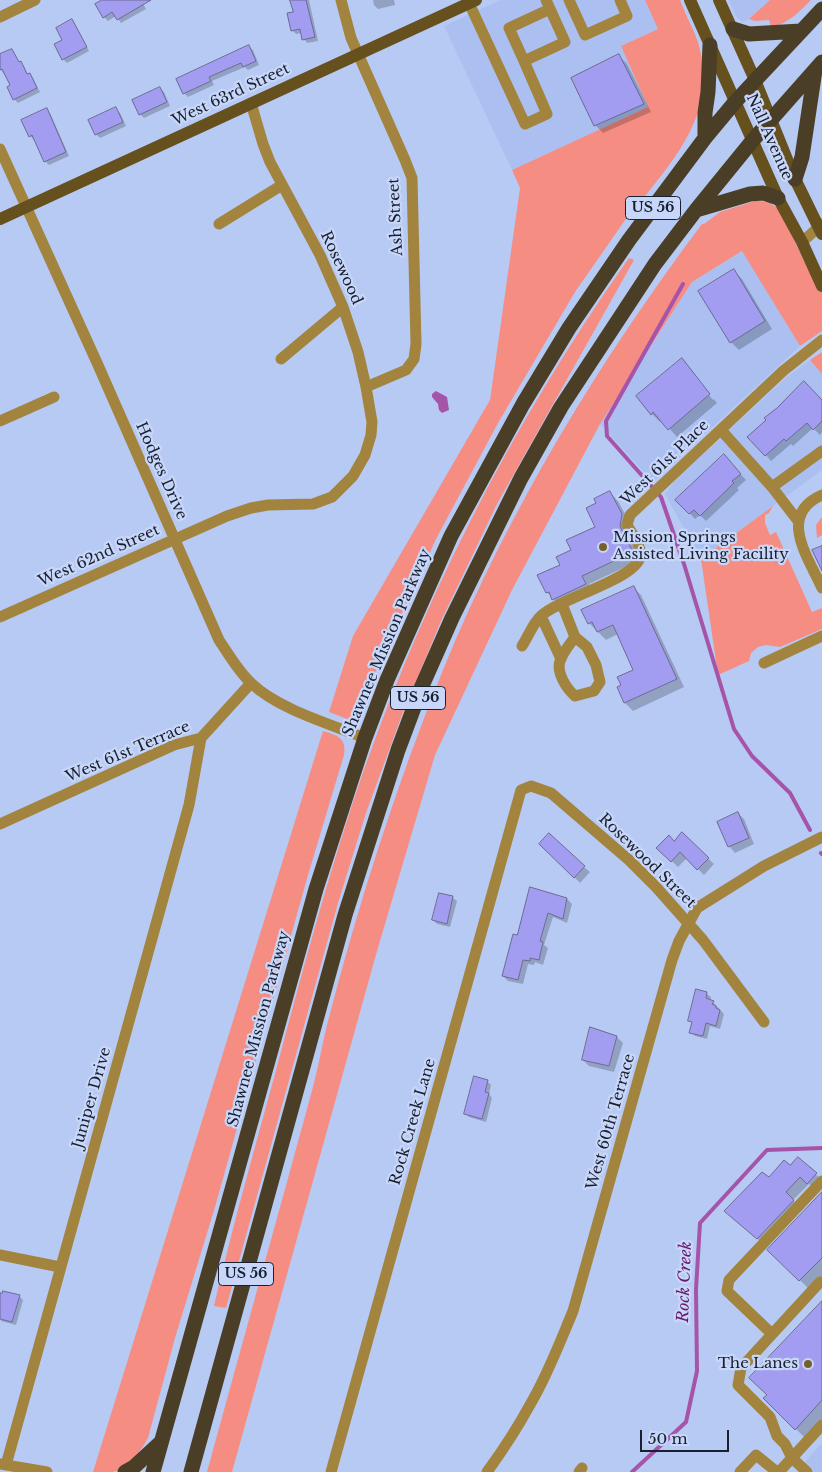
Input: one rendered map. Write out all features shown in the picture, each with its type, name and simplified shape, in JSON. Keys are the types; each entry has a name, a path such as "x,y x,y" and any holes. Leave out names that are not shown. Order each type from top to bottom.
{"highway":[{"name":"Shawnee Mission Parkway","path":"152,1472 316,889 365,738 387,680 451,536 523,404 569,328 602,279 705,138 735,102 822,9"},
{"path":"733,29 749,34 801,31"},
{"path":"705,138 710,45"},
{"path":"795,179 802,157 819,66"},
{"name":"US 56","path":"190,1472 345,915 389,776 422,686 485,549 521,478 557,415 655,264 753,140 819,66"},
{"path":"696,210 750,194 763,193 778,198"},
{"path":"125,1472 134,1467 160,1443"}],"main road":[{"name":"Nall Avenue","path":"690,0 778,198 802,242 822,286"},
{"name":"Nall Avenue","path":"719,0 755,80 795,179 821,228"},
{"name":"West 63rd Street","path":"0,219 472,2"}],"street":[{"path":"0,18 35,0"},
{"name":"Ash Street","path":"341,0 348,29 412,178 416,344 414,359 406,370 366,387"},
{"path":"570,0 585,35 627,16 620,0"},
{"path":"472,2 525,124 547,114 509,28 548,5 565,42 524,61"},
{"name":"Rosewood","path":"251,103 263,144 282,185 320,254 343,307 358,352 372,422 371,435 365,455"},
{"name":"Hodges Drive","path":"0,149 219,640 238,669 251,683 280,703 365,738"},
{"path":"219,224 282,185"},
{"path":"802,242 821,228"},
{"path":"281,358 343,307"},
{"name":"West 61st Place","path":"562,604 618,577 635,566 640,559 639,546 627,526 630,515 783,371 822,340"},
{"path":"0,421 54,397"},
{"path":"720,430 772,486 798,521"},
{"path":"772,486 822,451"},
{"name":"West 62nd Street","path":"0,617 227,516 251,508 312,504 332,497 353,476 365,455"},
{"path":"822,495 807,504 798,521 800,540 822,588"},
{"path":"522,646 541,616 562,604 575,637 586,647 596,665 600,682 594,691 575,696 568,690 559,663 575,637"},
{"path":"541,616 561,659"},
{"path":"764,663 822,636"},
{"name":"West 61st Terrace","path":"0,824 174,745 202,738 251,683"},
{"name":"Juniper Drive","path":"3,1465 189,805 202,738"},
{"name":"Rosewood Street","path":"531,786 551,793 656,887 688,922 743,991 764,1022"},
{"name":"Rock Creek Lane","path":"331,1472 516,807 521,790 531,786"},
{"name":"West 60th Terrace","path":"487,1472 509,1441 532,1402 573,1311 672,960 688,922 697,908 723,890 764,866 822,837"},
{"path":"772,1334 727,1291 729,1280 822,1181"},
{"path":"0,1255 60,1267"},
{"path":"807,1472 792,1458 785,1444 777,1436 770,1417 738,1386 741,1368 820,1282"},
{"path":"740,1472 756,1455 778,1472 822,1425"},
{"path":"3,1465 47,1472"}],"shaded area":[{"path":"500,0 645,0 658,29 621,46 648,107 512,170 444,26"},
{"path":"645,0 680,0 698,42 703,68 702,92 697,114 689,134 677,154 633,212 630,213 575,292 498,423 436,539 360,710 347,719 329,712 353,636 490,400 520,188 512,170 648,107 621,46 658,29"},
{"path":"729,0 770,0 749,19 742,22 736,16"},
{"path":"770,0 811,0 793,17 771,27 769,20 755,21 749,19"},
{"path":"755,201 770,203 780,210 805,263 822,292 822,331 800,346 742,251 692,282 600,424 512,590 435,755 377,951 232,1472 207,1472 312,1089 327,1025 352,935 379,846 409,758 443,670 496,552 526,495 592,383 627,329 702,224 720,212"},
{"path":"743,251 800,346 653,482 600,424 692,282"},
{"path":"629,258 634,260 497,504 441,621 402,715 366,813 338,903 226,1308 214,1306 243,1190 331,872 352,805 406,661 470,521 506,453 586,322"},
{"path":"822,352 822,374 810,360"},
{"path":"810,360 822,374 822,470 701,559 665,494 678,477 788,376"},
{"path":"436,391 447,397 449,410 442,413 439,410 438,404 432,397 432,394"},
{"path":"773,506 769,513 765,515 765,523 770,535 776,532 812,612 822,608 822,629 780,647 766,645 758,647 751,653 749,661 718,675 701,559"},
{"path":"822,517 822,535 817,538 816,525"},
{"path":"323,731 340,738 345,749 344,755 308,875 215,1207 175,1338 148,1438 138,1453 124,1467 113,1472 93,1472"},
{"path":"822,1443 822,1472 796,1472 817,1448"}],"building":[{"path":"102,0 151,0 117,20 112,12 103,18 95,4"},
{"path":"290,0 306,0 315,37 302,40 300,29 291,31 287,13 293,12"},
{"path":"72,19 87,47 62,60 54,44 62,40 56,28"},
{"path":"249,45 256,61 243,67 241,63 209,77 211,81 183,94 176,79"},
{"path":"12,49 19,62 21,61 27,74 30,73 37,88 13,100 7,87 10,85 2,69 0,70 0,54"},
{"path":"619,54 644,104 594,126 571,78"},
{"path":"160,87 167,102 139,115 132,100"},
{"path":"116,107 123,122 95,135 88,120"},
{"path":"47,108 66,152 44,162 32,135 29,137 21,120"},
{"path":"734,269 765,321 730,343 698,291"},
{"path":"682,358 710,394 668,430 653,412 651,415 636,396"},
{"path":"804,381 822,400 822,421 813,430 807,423 786,441 784,439 765,456 747,437 766,420 764,418"},
{"path":"724,454 741,474 732,481 734,483 700,516 694,510 689,514 675,500"},
{"name":"Mission Springs Assisted Living Facility","path":"610,491 622,514 620,526 633,552 582,576 586,584 552,600 549,592 546,593 537,575 560,565 556,557 571,550 566,540 595,527 586,508 596,503 594,499"},
{"path":"822,546 822,571 812,550"},
{"path":"634,586 677,679 624,703 617,687 621,685 617,677 633,670 613,625 597,632 592,622 588,624 581,610"},
{"path":"738,812 749,838 728,847 717,822"},
{"path":"682,832 709,858 697,870 680,852 671,862 656,848 669,835 674,841"},
{"path":"549,833 585,866 574,878 539,844"},
{"path":"530,887 567,898 563,919 548,913 540,941 543,942 539,960 530,958 530,961 523,960 518,980 502,976 513,934 517,935"},
{"path":"439,893 453,896 447,924 432,920"},
{"path":"696,989 707,992 706,998 714,1001 712,1004 720,1010 716,1026 706,1023 703,1036 689,1033 692,1022 688,1021"},
{"path":"590,1027 617,1036 609,1066 582,1060"},
{"path":"474,1076 488,1080 485,1092 489,1093 482,1119 464,1114"},
{"path":"798,1157 817,1173 807,1184 800,1177 786,1192 794,1200 757,1239 724,1211 762,1172 769,1177 784,1160 790,1165"},
{"path":"822,1192 822,1258 799,1281 767,1250"},
{"path":"3,1291 20,1295 12,1322 0,1319 0,1293"},
{"path":"822,1301 822,1400 795,1430 763,1398 767,1395 749,1378"}],"waterway":[{"path":"683,284 606,421 607,436 661,497 684,564 734,729 752,756 790,793 810,830"},
{"name":"Rock Creek","path":"632,1472 686,1422 697,1371 696,1289 700,1223 767,1150 822,1148"}],"place":[{"name":"Mission Springs Assisted Living Facility","path":"603,547"},
{"name":"The Lanes","path":"808,1364"}]}
